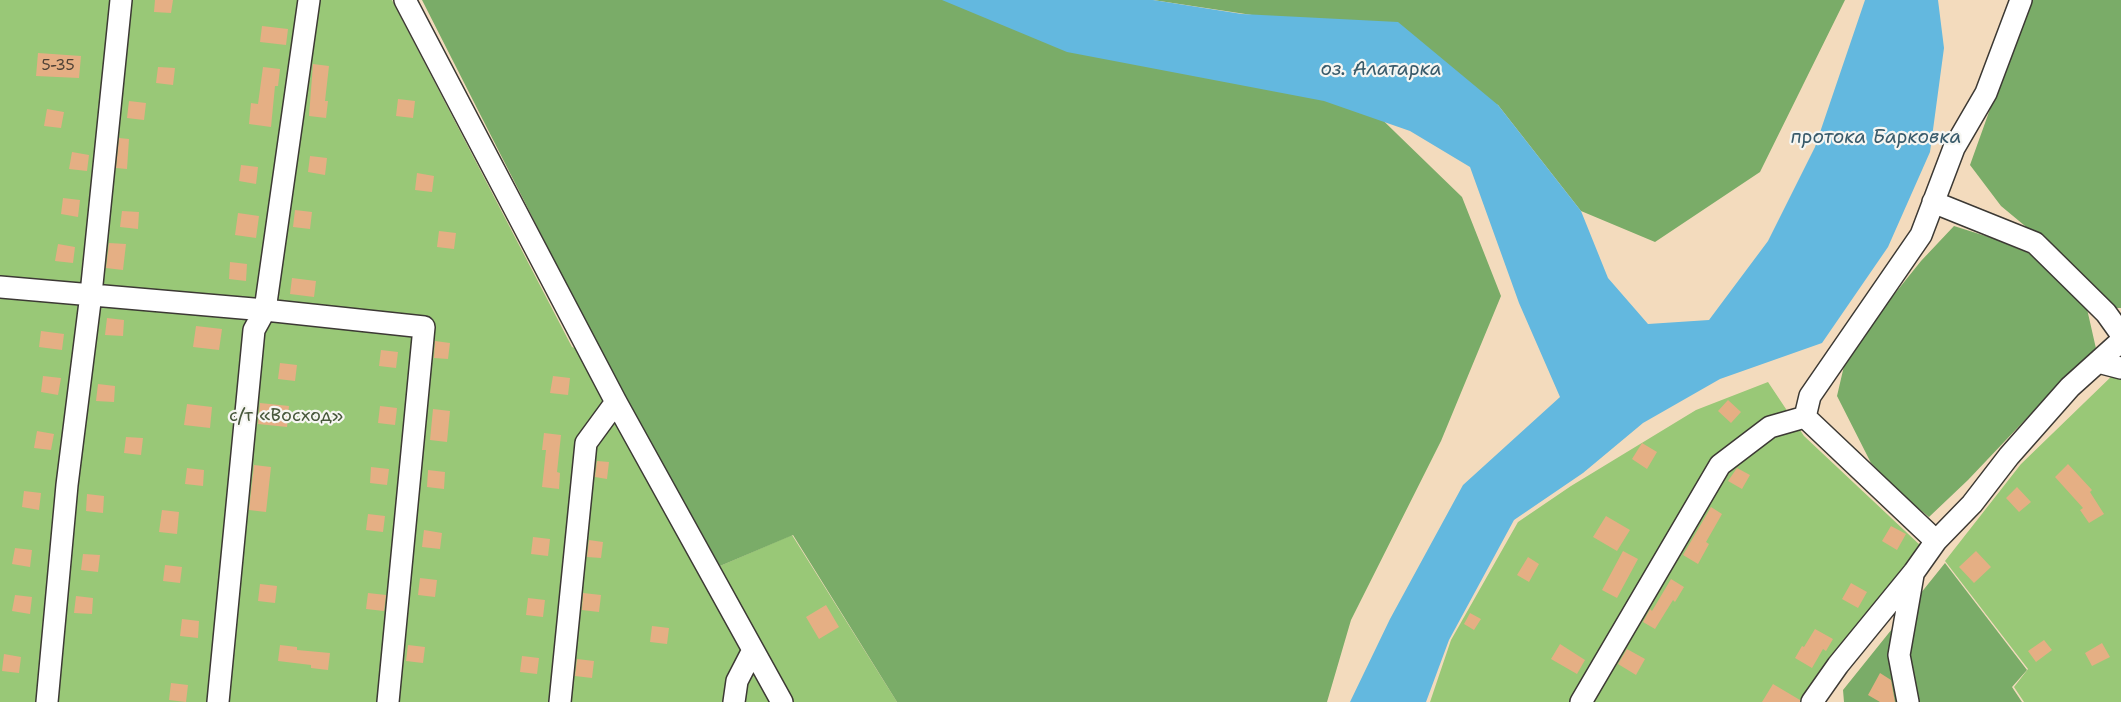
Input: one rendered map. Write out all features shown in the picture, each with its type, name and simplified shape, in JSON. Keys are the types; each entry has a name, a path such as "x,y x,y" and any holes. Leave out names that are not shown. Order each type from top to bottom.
{"street":[{"path":"47,702 66,485 91,294 121,0"},
{"path":"218,702 254,330 265,310 309,0"},
{"path":"405,0 616,402 782,702"},
{"path":"1805,417 1810,396 1920,235 1954,148 1986,93 2021,0"},
{"path":"1933,202 2035,243 2106,313 2121,334"},
{"path":"0,287 265,310 424,327 388,702"},
{"path":"1812,702 1838,665 1914,572 1936,541 1972,504 2009,456 2070,387 2121,341"},
{"path":"2098,362 2121,368"},
{"path":"560,702 586,443 616,402"},
{"path":"1805,417 1936,541"},
{"path":"1581,702 1720,465 1770,427 1805,417"},
{"path":"1908,702 1899,655 1914,572"},
{"path":"734,702 737,681 753,650"}],"green space":[{"name":"с/т «Восход»","path":"0,0 392,0 572,347 604,358 720,566 792,535 897,702 0,702"},
{"path":"422,0 971,0 1363,101 1462,197 1501,296 1441,441 1351,620 1327,702 897,702 793,535 720,566 604,358"},
{"path":"1153,0 1845,0 1760,172 1655,242 1581,211 1498,105 1252,15"},
{"path":"2029,0 2121,0 2121,308 2113,308 2054,250 2001,206 1970,165"},
{"path":"1954,226 1992,238 2045,260 2085,300 2097,353 2043,401 1968,480 1929,517 1902,495 1871,463 1837,396 1847,353 1921,261"},
{"path":"2116,372 2121,374 2121,702 2024,702 2014,687 2028,669 1945,561 2021,464"},
{"path":"1768,382 1804,436 1921,546 1811,702 1430,702 1451,640 1518,522 1571,486 1696,410"},
{"path":"1945,563 2027,670 2012,687 2022,702 1844,702 1843,690"}],"water":[{"path":"942,0 1153,0 1242,14 1398,22 1498,105 1581,211 1608,278 1648,324 1709,320 1768,241 1815,147 1865,0 1938,0 1944,48 1930,152 1888,247 1822,343 1720,379 1643,423 1583,473 1514,520 1449,640 1426,702 1350,702 1390,619 1463,485 1560,397 1519,303 1470,167 1410,131 1324,101 1067,52"}],"building":[{"path":"155,0 173,0 171,13 154,12"},
{"path":"262,26 288,29 286,45 260,42"},
{"path":"38,53 81,56 79,78 36,76"},
{"path":"313,64 329,66 325,101 328,101 326,118 309,116"},
{"path":"158,67 175,68 173,85 156,83"},
{"path":"263,67 280,69 278,86 275,86 271,127 249,124 251,103 258,104"},
{"path":"398,99 415,101 413,118 396,116"},
{"path":"129,101 146,103 144,120 127,118"},
{"path":"47,109 64,112 61,128 44,126"},
{"path":"119,138 129,139 127,169 116,168"},
{"path":"72,152 89,155 87,171 69,169"},
{"path":"310,156 327,158 325,175 308,172"},
{"path":"241,165 258,167 256,184 239,181"},
{"path":"417,173 434,176 432,192 415,190"},
{"path":"63,198 80,200 78,217 61,214"},
{"path":"295,210 312,212 310,229 293,227"},
{"path":"122,211 139,212 138,229 120,227"},
{"path":"238,213 259,216 256,238 235,235"},
{"path":"439,231 456,233 454,249 437,247"},
{"path":"109,243 126,244 123,270 106,268"},
{"path":"58,244 75,247 73,263 55,261"},
{"path":"230,262 247,264 246,281 229,279"},
{"path":"292,278 316,281 314,297 290,294"},
{"path":"107,318 124,320 123,336 105,335"},
{"path":"196,326 222,329 219,350 193,347"},
{"path":"41,331 64,334 62,350 39,347"},
{"path":"435,341 450,343 448,359 434,358"},
{"path":"381,350 398,352 396,368 379,366"},
{"path":"280,363 297,365 295,381 278,379"},
{"path":"43,376 61,378 58,395 41,392"},
{"path":"553,376 570,378 568,395 550,393"},
{"path":"98,384 115,386 114,402 96,401"},
{"path":"1728,400 1741,412 1731,423 1718,411"},
{"path":"260,403 289,406 287,427 258,424"},
{"path":"187,404 212,407 210,428 184,425"},
{"path":"380,406 397,408 395,425 378,423"},
{"path":"433,409 450,411 447,442 430,440"},
{"path":"37,431 54,434 51,450 34,448"},
{"path":"544,433 561,435 557,472 560,473 559,489 542,487 546,450 542,450"},
{"path":"126,437 143,438 141,455 124,453"},
{"path":"1642,443 1657,452 1647,469 1632,459"},
{"path":"597,461 609,462 607,479 595,477"},
{"path":"2068,464 2092,490 2090,492 2104,514 2089,523 2080,510 2083,508 2055,477"},
{"path":"254,465 271,467 266,512 249,510"},
{"path":"371,467 389,469 387,485 370,483"},
{"path":"187,468 204,470 203,486 185,484"},
{"path":"1737,468 1750,475 1742,489 1728,481"},
{"path":"428,470 445,472 444,489 427,487"},
{"path":"2017,487 2031,502 2019,512 2006,498"},
{"path":"24,491 41,493 39,510 22,507"},
{"path":"87,494 104,496 103,513 86,511"},
{"path":"1711,507 1722,514 1706,542 1709,544 1698,564 1683,555"},
{"path":"162,510 179,512 177,534 159,532"},
{"path":"368,514 385,516 383,532 366,530"},
{"path":"1606,516 1630,530 1617,551 1593,537"},
{"path":"1891,526 1906,534 1897,550 1882,541"},
{"path":"424,530 442,533 440,549 422,547"},
{"path":"533,537 550,539 548,556 531,554"},
{"path":"589,540 603,542 601,558 587,557"},
{"path":"15,548 32,550 30,567 12,564"},
{"path":"1623,551 1638,559 1617,598 1602,590"},
{"path":"1976,551 1991,567 1974,583 1959,567"},
{"path":"83,554 100,555 98,572 81,570"},
{"path":"1528,557 1539,564 1529,582 1517,575"},
{"path":"165,565 182,567 180,583 163,581"},
{"path":"420,578 437,580 435,597 418,595"},
{"path":"1671,579 1684,587 1675,602 1673,600 1655,629 1643,622 1650,609 1652,611"},
{"path":"1851,583 1867,592 1858,608 1842,599"},
{"path":"260,584 277,586 275,603 258,601"},
{"path":"368,593 386,595 384,611 366,609"},
{"path":"583,593 601,595 599,612 582,610"},
{"path":"15,595 32,597 30,614 12,611"},
{"path":"76,596 93,598 92,614 74,613"},
{"path":"528,598 545,600 543,617 526,615"},
{"path":"826,605 839,627 819,639 806,617"},
{"path":"1470,613 1481,619 1474,630 1464,624"},
{"path":"182,619 199,621 198,638 180,636"},
{"path":"652,626 669,628 667,644 650,642"},
{"path":"1815,629 1833,639 1826,651 1823,649 1812,668 1795,658"},
{"path":"2044,640 2052,650 2036,662 2028,651"},
{"path":"2102,643 2110,657 2092,666 2085,653"},
{"path":"1560,644 1585,660 1577,674 1551,659"},
{"path":"280,645 297,647 297,650 330,653 328,670 311,668 311,665 278,661"},
{"path":"408,645 425,647 423,663 406,661"},
{"path":"1627,649 1645,659 1636,675 1618,664"},
{"path":"4,654 21,657 19,673 2,671"},
{"path":"522,656 539,658 537,674 520,672"},
{"path":"577,659 594,661 592,678 575,676"},
{"path":"1880,673 1891,680 1895,702 1880,702 1868,695"},
{"path":"171,683 188,685 186,702 169,700"},
{"path":"1773,684 1800,700 1800,702 1762,702"}],"water label":[{"name":"оз. Алатарка","path":"1381,70"},
{"name":"протока Барковка","path":"1876,138"}]}
